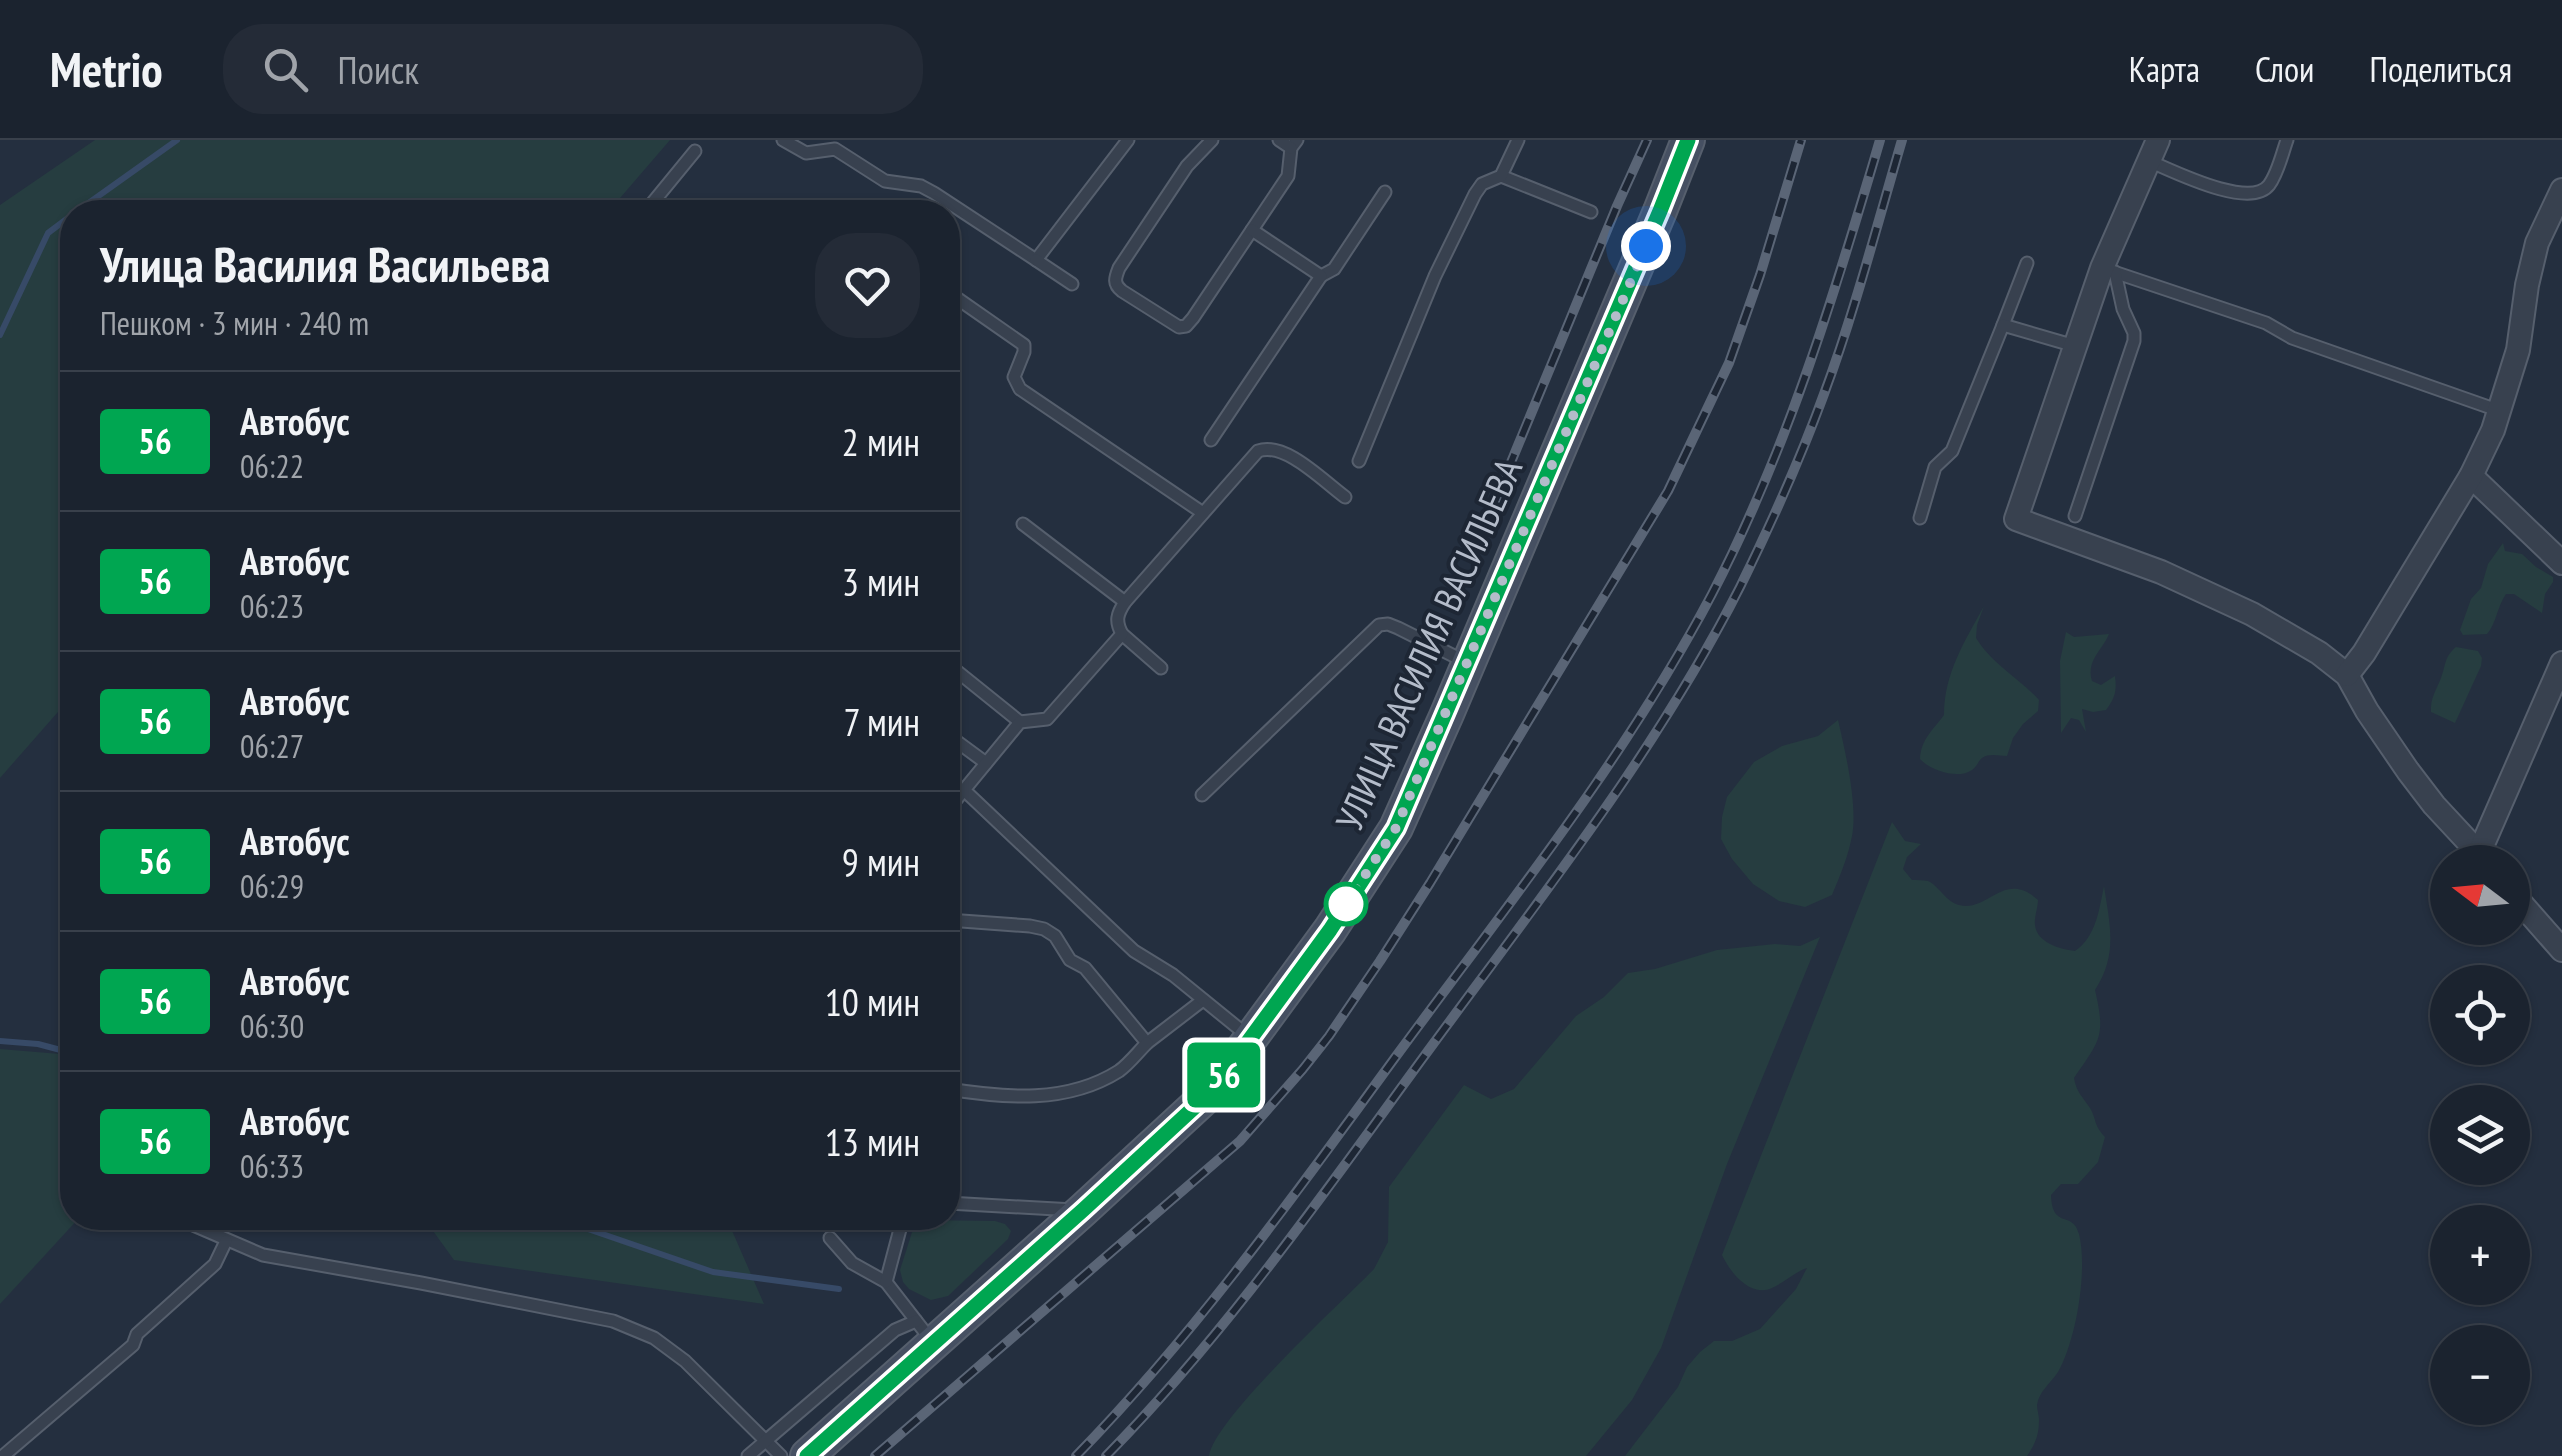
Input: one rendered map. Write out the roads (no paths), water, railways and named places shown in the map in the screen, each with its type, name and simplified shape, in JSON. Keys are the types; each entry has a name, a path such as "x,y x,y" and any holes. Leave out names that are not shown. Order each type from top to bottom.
{"main road":[{"name":"УЛИЦА ВАСИЛИЯ ВАСИЛЬЕВА","path":"807,1456 924,1331 1083,1210 1212,1091 1330,930 1396,828 1688,140"}],"street":[{"path":"2154,151 2076,346 2016,520 2160,572 2252,614 2318,653 2347,675 2426,794 2471,845"},
{"path":"2347,675 2471,476 2500,411 2518,350 2537,244 2562,190"},
{"path":"2471,476 2562,564"},
{"path":"2488,845 2562,662"},
{"path":"2530,914 2562,950"}],"lane":[{"path":"782,140 806,153 838,145 885,181 921,186 945,200"},
{"path":"1036,260 1128,140"},
{"path":"1212,140 1186,166 1115,278 1116,286 1172,324 1186,326 1288,176 1294,144 1279,140"},
{"path":"1360,461 1435,276 1475,194 1482,184 1501,176 1518,140"},
{"path":"2154,151 2216,188 2250,194 2267,188 2287,140"},
{"path":"655,200 695,151"},
{"path":"1501,176 1591,212"},
{"path":"1211,440 1320,276 1334,269 1385,192"},
{"path":"960,210 1072,284"},
{"path":"1252,230 1320,276"},
{"path":"1920,518 1935,467 1952,451 2027,264"},
{"path":"2109,270 2266,323 2292,338 2500,411"},
{"path":"2075,516 2134,341 2109,270"},
{"path":"960,300 1024,345 1014,377 1020,389 1204,512"},
{"path":"2003,325 2076,346"},
{"path":"1161,668 1122,634 1117,614 1258,450 1267,448 1289,455 1345,497"},
{"path":"1023,524 1125,602"},
{"path":"1202,795 1379,624 1398,628 1468,664"},
{"path":"960,674 1020,722 1047,720 1122,634"},
{"path":"960,795 1020,722"},
{"path":"960,744 986,764"},
{"path":"964,790 1134,952 1174,975 1252,1039"},
{"path":"960,921 1044,929 1054,936 1070,960 1084,968 1147,1043"},
{"path":"960,1091 1038,1097 1082,1090 1122,1070 1147,1043 1203,1000"},
{"path":"960,1203 1083,1210"},
{"path":"204,1230 262,1256 614,1321 654,1338 684,1362 781,1456"},
{"path":"886,1282 900,1230"},
{"path":"830,1238 852,1262 886,1282 924,1331"},
{"path":"3,1456 134,1345 137,1334 216,1264 226,1240"},
{"path":"748,1456 896,1330 924,1331"}],"waterway":[{"path":"93,200 177,140"},
{"path":"0,335 48,233 60,224"},
{"path":"0,1041 60,1050"},
{"path":"591,1230 713,1272 839,1289"}],"railway":[{"path":"1478,542 1647,140"},
{"path":"875,1456 1240,1141 1329,1036 1430,883 1668,491 1729,363 1801,140"},
{"path":"1076,1456 1162,1362 1281,1213 1562,832 1678,656 1739,540 1786,428 1880,140"},
{"path":"1106,1456 1190,1364 1306,1217 1588,832 1669,712 1740,587 1805,443 1846,331 1902,140"}]}
